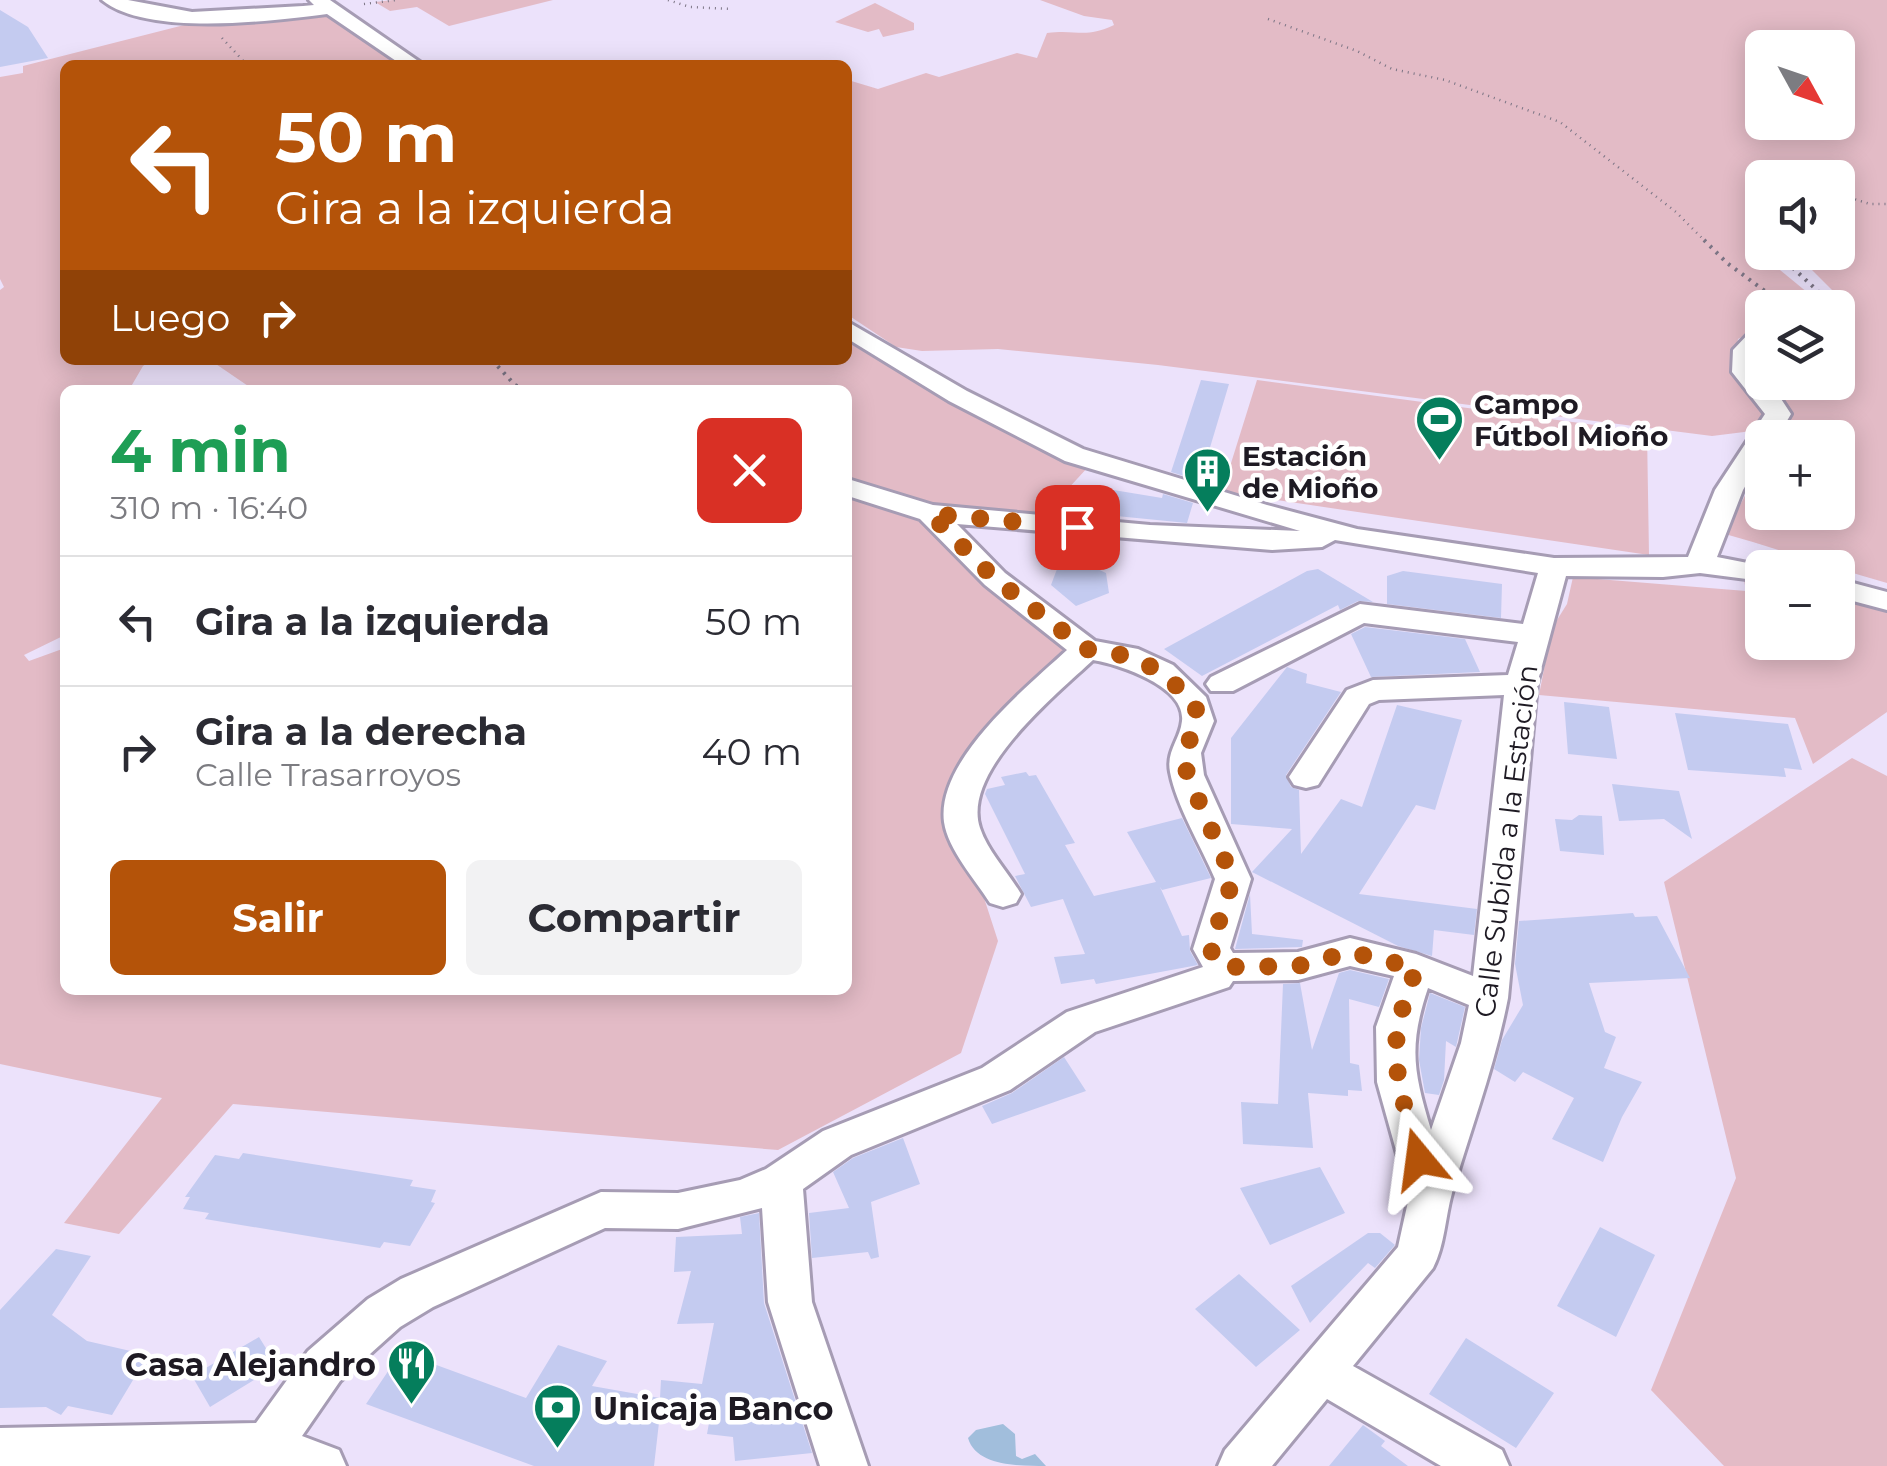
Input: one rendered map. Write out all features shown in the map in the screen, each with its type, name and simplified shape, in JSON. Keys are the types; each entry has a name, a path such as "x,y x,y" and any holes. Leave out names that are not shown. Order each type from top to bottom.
{"street":[{"path":"112,0 135,8 218,20 324,4 408,60"},
{"path":"852,331 958,396 1074,455 1356,537 1554,567 1700,564 1745,570"},
{"path":"1700,564 1729,490 1745,466"},
{"path":"852,488 930,514 1272,541 1356,537"},
{"path":"930,514 995,579 1086,649 1128,656 1162,672 1195,704 1198,721 1184,753 1187,774 1233,879 1210,949 1222,967"},
{"name":"Calle Subida a la Estación","path":"1242,1466 1418,1255 1430,1197 1480,1043 1490,998 1521,684 1554,567"},
{"path":"1855,593 1887,601"},
{"path":"1222,684 1360,612 1535,635"},
{"path":"1002,894 960,822 963,786 988,750 1086,649"},
{"path":"1306,777 1358,697 1373,690 1521,684"},
{"path":"1222,967 1298,966 1350,952 1416,968 1490,998"},
{"path":"268,1446 324,1366 384,1313 417,1292 601,1210 678,1210 745,1196 781,1182 837,1143 996,1079 1081,1022 1216,978 1222,967"},
{"path":"1416,968 1396,1028 1398,1082 1430,1197"},
{"path":"781,1182 790,1302 844,1466"},
{"path":"1322,1372 1485,1466"},
{"path":"0,1450 268,1446 322,1466"}],"path":[{"path":"668,0 690,7 732,9"},
{"path":"1268,19 1357,51 1392,69 1446,80 1560,122 1676,212 1726,263 1763,290"},
{"path":"1855,199 1887,207"},
{"path":"1795,270 1817,290"},
{"path":"496,365 514,385"}],"shaded area":[{"path":"553,0 449,26 417,7 390,11 375,2"},
{"path":"1040,0 1887,0 1887,583 1855,573 1855,550 1778,550 1725,534 1745,496 1745,530 1855,530 1855,420 1783,420 1776,400 1855,400 1855,290 1832,290 1812,270 1855,270 1855,160 1745,160 1745,270 1780,270 1804,290 1745,290 1745,336 1738,339 1734,364 1745,383 1745,400 1755,400 1765,417 1745,420 1745,432 1712,436 1158,365 998,349 922,351 896,347 852,318 852,81 878,89 926,73 939,77 1017,53 1037,58 1047,33 1088,33 1114,25 1112,20 1084,16"},
{"path":"875,3 914,23 914,30 883,37 879,29 868,32 835,22"},
{"path":"323,11 396,60 60,60 60,365 144,365 132,385 60,385 60,637 24,655 29,661 60,650 60,995 852,995 852,493 913,516 951,543 1059,639 1064,650 1002,719 949,790 998,941 961,1053 778,1150 233,1104 119,1234 64,1223 162,1098 0,1064 0,290 4,287 0,279 0,77 23,73 23,66 196,22"},
{"path":"852,344 903,375 1089,466 1041,518 929,505 852,480 852,385 247,385 217,365 852,365"},
{"name":"Campo Fútbol Mioño","path":"1257,380 1647,432 1649,555 1222,492"},
{"path":"1573,577 1745,591 1745,660 1855,660 1855,600 1887,608 1887,712 1813,764 1795,718 1539,695 1552,628 1567,604"},
{"path":"1852,758 1887,776 1887,1466 1724,1466 1651,1390 1736,1178 1664,882"}],"water":[{"path":"1003,1424 1015,1434 1016,1456 1022,1459 1035,1454 1046,1466 999,1462 972,1447 968,1438 976,1430"}],"building":[{"path":"0,10 28,27 48,58 0,67"},
{"path":"1201,380 1229,384 1200,481 1171,472"},
{"path":"1083,485 1162,498 1163,494 1193,503 1187,523 1066,511"},
{"path":"1064,564 1087,564 1106,573 1109,593 1076,606 1051,585 1057,569"},
{"path":"1318,569 1373,602 1358,601 1340,610 1338,605 1202,676 1164,649 1307,571"},
{"path":"1403,571 1502,584 1501,618 1387,604 1387,576"},
{"path":"1365,627 1465,639 1480,672 1371,677 1351,634"},
{"path":"1287,667 1307,674 1306,683 1341,692 1286,775 1291,787 1299,790 1301,854 1341,799 1362,807 1397,705 1462,720 1435,810 1416,805 1359,894 1477,909 1474,935 1434,930 1432,956 1398,946 1252,872 1292,829 1231,824 1231,738"},
{"path":"1564,702 1609,707 1617,759 1568,754"},
{"path":"1675,713 1788,724 1802,770 1784,768 1786,777 1688,770"},
{"path":"1026,772 1036,775 1075,843 1065,845 1094,896 1156,882 1127,832 1182,818 1211,878 1162,890 1160,887 1182,936 1189,935 1190,951 1198,965 1096,984 1094,979 1061,984 1054,957 1085,954 1063,899 1031,907 1015,876 1025,874 985,794 987,789 1005,785 1001,777"},
{"path":"1612,784 1679,791 1692,839 1664,819 1619,821"},
{"path":"1579,815 1602,816 1604,855 1560,851 1555,819 1572,820"},
{"path":"1250,894 1252,934 1303,940 1302,947 1235,949"},
{"path":"1633,913 1635,917 1657,916 1690,978 1589,983 1605,1032 1616,1037 1604,1068 1642,1082 1603,1162 1552,1139 1574,1098 1523,1072 1515,1082 1494,1069 1502,1040 1523,1005 1515,964 1519,921"},
{"path":"1350,970 1389,979 1379,1007 1349,999 1350,1063 1359,1065 1362,1091 1348,1090 1348,1096 1308,1093 1313,1148 1243,1144 1241,1102 1278,1104 1283,984 1300,983 1312,1050 1339,973"},
{"path":"1430,993 1465,1007 1456,1047 1446,1041 1444,1080 1439,1095 1425,1093 1419,1060 1421,1028"},
{"path":"1064,1057 1086,1091 992,1124 982,1106 1012,1093"},
{"path":"903,1138 920,1184 871,1202 879,1257 871,1259 868,1252 812,1258 809,1213 849,1208 833,1172 853,1158"},
{"path":"243,1153 413,1180 410,1186 436,1190 431,1202 435,1203 410,1246 384,1242 380,1248 205,1219 209,1213 183,1209 190,1197 185,1197 215,1155 239,1159"},
{"path":"1320,1167 1345,1213 1270,1245 1240,1188"},
{"path":"759,1213 764,1303 812,1453 735,1461 733,1437 707,1434 711,1412 661,1405 654,1466 534,1466 366,1404 401,1352 526,1398 558,1345 607,1361 592,1386 660,1398 661,1380 702,1384 714,1323 677,1324 691,1271 674,1272 676,1237 742,1234 740,1217"},
{"path":"1600,1227 1655,1255 1616,1337 1557,1306"},
{"path":"1368,1233 1380,1233 1395,1245 1375,1268 1368,1263 1310,1323 1291,1286"},
{"path":"56,1249 91,1256 52,1315 87,1341 148,1355 112,1415 68,1406 61,1415 46,1407 0,1408 0,1310"},
{"path":"1239,1274 1300,1330 1256,1367 1195,1309"},
{"path":"259,1337 277,1366 210,1407 192,1376"},
{"path":"1466,1338 1554,1393 1516,1448 1429,1394"},
{"path":"1363,1425 1385,1441 1381,1446 1408,1466 1329,1466"}],"place":[{"name":"Campo Fútbol Mioño","path":"1439,462"},
{"name":"Estación de Mioño","path":"1207,514"},
{"name":"Casa Alejandro","path":"411,1406"},
{"name":"Unicaja Banco","path":"558,1450"}],"route":[{"path":"1077,527 930,514 995,579 1086,649 1128,656 1162,672 1195,704 1198,721 1184,753 1187,774 1233,879 1210,949 1222,967 1298,966 1350,952 1416,968 1396,1028 1398,1082 1419,1159"}]}
